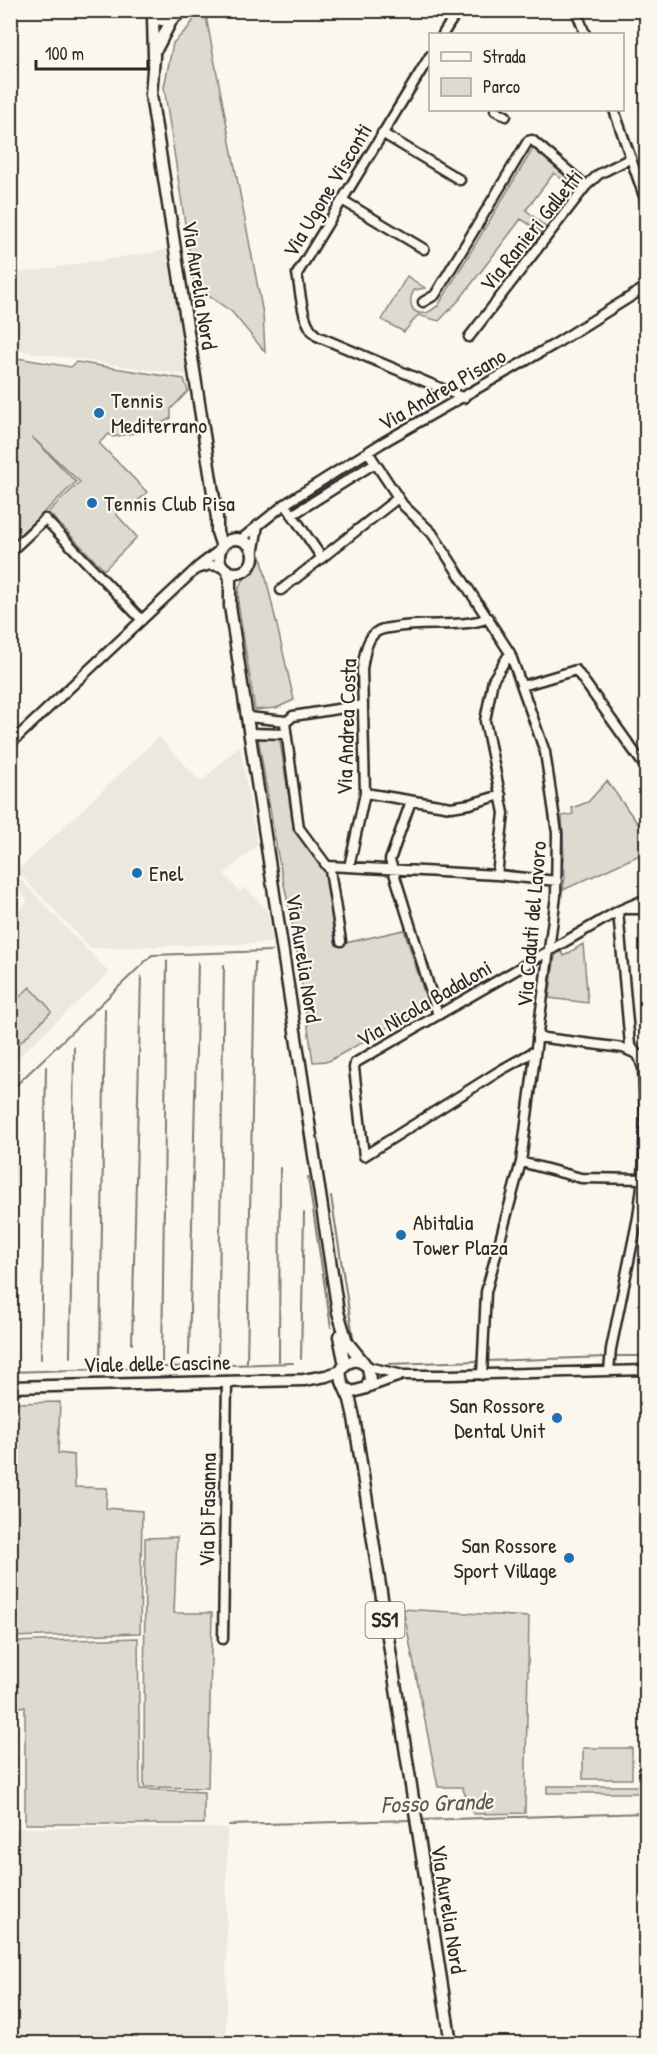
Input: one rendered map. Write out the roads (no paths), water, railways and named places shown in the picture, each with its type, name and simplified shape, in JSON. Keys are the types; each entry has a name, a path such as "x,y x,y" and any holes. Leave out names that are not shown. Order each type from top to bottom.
{"main road":[{"name":"Via Aurelia Nord","path":"154,57 172,20 182,10"},
{"name":"Via Aurelia Nord","path":"151,13 154,57 151,95 218,518 217,532 222,548"},
{"path":"151,13 162,20 172,20"},
{"path":"218,518 226,532 250,546 253,555 252,563 242,572 232,610"},
{"path":"238,540 229,541 222,548 220,560 234,573 242,572"},
{"name":"Via Aurelia Nord","path":"226,568 230,579 230,606 338,1312 347,1342 366,1365"},
{"name":"Via Aurelia Nord","path":"338,1312 343,1368"},
{"path":"343,1368 354,1361 366,1365"},
{"name":"SS1","path":"364,1389 370,1380 366,1365"},
{"name":"SS1","path":"343,1368 340,1378 344,1386"},
{"name":"Viale delle Cascine","path":"304,1380 343,1368"},
{"name":"Viale delle Cascine","path":"10,1387 304,1380 344,1386"},
{"name":"Via Aurelia Nord","path":"344,1386 355,1424 451,2043"},
{"path":"344,1386 353,1392 364,1389"},
{"name":"Via Aurelia Nord","path":"355,1424 358,1398 364,1389"}],"street":[{"path":"444,33 458,10"},
{"path":"576,10 585,33"},
{"name":"Via Ugone Visconti","path":"427,68 382,133 297,274 309,327 320,339 464,398"},
{"path":"497,111 506,116"},
{"path":"614,111 646,202"},
{"path":"382,133 460,180"},
{"path":"423,302 435,295 528,141 532,140 586,186"},
{"name":"Via Ranieri Galletti","path":"469,337 586,186 607,169 631,158"},
{"path":"342,200 424,249"},
{"name":"Via Andrea Pisano","path":"238,540 285,504 368,452 555,344 646,287"},
{"name":"Via Caduti del Lavoro","path":"368,452 398,498 432,533 510,653 545,752 556,822 557,880 521,1162 486,1292 482,1371"},
{"path":"292,515 375,463"},
{"path":"328,477 335,488"},
{"path":"281,590 398,498"},
{"path":"285,504 322,558"},
{"path":"10,552 45,519 142,620"},
{"path":"253,555 258,525"},
{"path":"10,744 222,548"},
{"path":"197,570 210,566 226,568"},
{"name":"Via Andrea Costa","path":"349,867 365,793 364,661 369,642 378,631 413,624 459,625 489,618"},
{"path":"497,875 504,819 501,795 484,721 494,680 510,653"},
{"path":"522,686 576,670 646,768"},
{"path":"248,717 286,721 293,716 363,705"},
{"path":"286,721 285,734 298,828 328,866 332,876 341,941"},
{"path":"250,733 285,734"},
{"path":"365,793 456,807 501,795"},
{"path":"411,801 390,856 392,869 438,1015"},
{"path":"328,866 557,880"},
{"name":"Via Nicola Badaloni","path":"535,1051 364,1156 354,1064 621,910 646,899"},
{"path":"609,1367 610,1352 645,1179 643,1068 630,1045 621,910 646,909"},
{"path":"537,1038 623,1048 646,1058"},
{"path":"521,1162 581,1178 645,1179"},
{"path":"366,1365 403,1375"},
{"path":"364,1389 403,1375 609,1367 646,1370"},
{"name":"Via Di Fasanna","path":"223,1639 227,1381"}],"waterway":[{"path":"10,1091 152,955 272,951"},
{"path":"162,1362 167,961"},
{"path":"189,1355 198,962"},
{"path":"247,1362 255,962"},
{"path":"218,1361 224,965"},
{"path":"132,1344 141,976"},
{"path":"100,1362 105,1009"},
{"path":"70,1357 74,1047"},
{"path":"41,1359 46,1067"},
{"path":"11,1360 15,1102"},
{"path":"279,1361 280,1168"},
{"path":"308,1177 331,1327"},
{"path":"331,1196 354,1343"},
{"path":"301,1359 304,1213"},
{"path":"614,1356 646,1356"},
{"path":"485,1361 608,1357"},
{"path":"389,1364 479,1361"},
{"path":"10,1372 293,1363"},
{"name":"Fosso Grande","path":"420,1820 646,1813"},
{"name":"Fosso Grande","path":"229,1825 412,1820"}],"place":[{"name":"Tennis Mediterrano","path":"99,413"},
{"name":"Tennis Club Pisa","path":"92,503"},
{"name":"Enel","path":"137,873"},
{"name":"Abitalia Tower Plaza","path":"401,1235"},
{"name":"San Rossore Dental Unit","path":"557,1418"},
{"name":"San Rossore Sport Village","path":"569,1558"}]}
